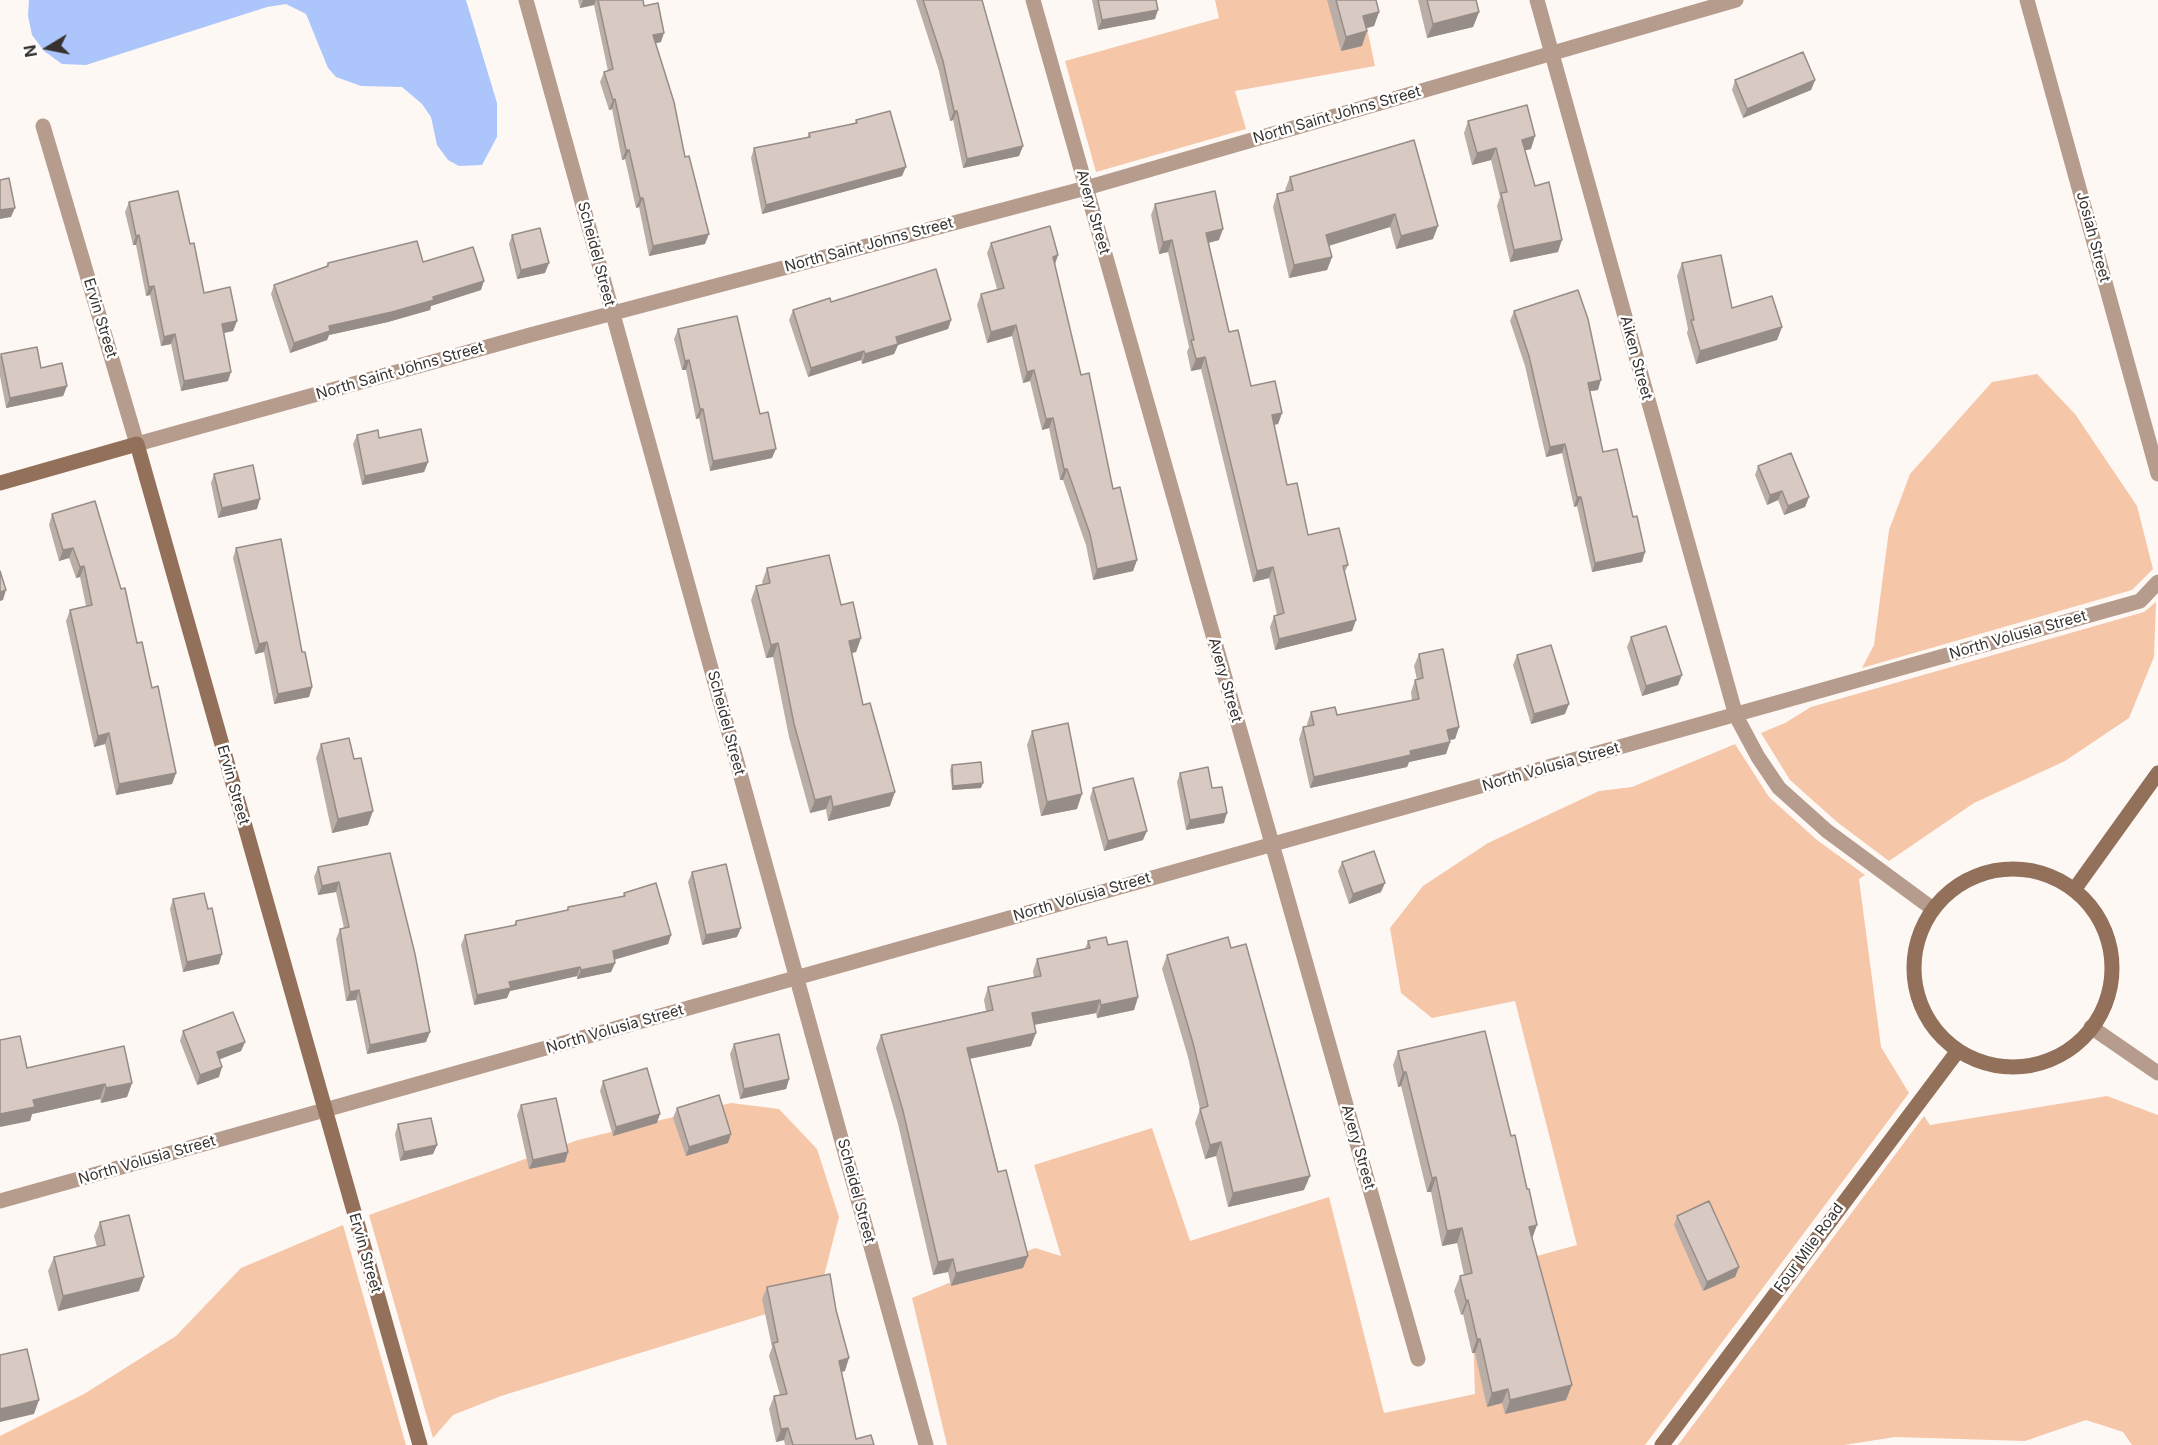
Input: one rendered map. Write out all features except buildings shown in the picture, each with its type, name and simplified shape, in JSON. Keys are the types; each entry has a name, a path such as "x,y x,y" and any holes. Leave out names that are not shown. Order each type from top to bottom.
{"street":[{"name":"Scheidel Street","path":"526,0 926,1445"},
{"name":"Avery Street","path":"1033,0 1418,1359"},
{"name":"Aiken Street","path":"1537,0 1736,716 1758,757 1779,788 1827,831 1933,909"},
{"name":"North Saint Johns Street","path":"0,483 612,313 1086,188 1736,0"},
{"name":"Josiah Street","path":"2027,0 2158,474"},
{"name":"Ervin Street","path":"43,126 137,444 420,1445"},
{"name":"North Volusia Street","path":"0,1201 2140,601 2158,582"},
{"path":"2074,890 2158,773"},
{"path":"1998,871 2040,873 2074,890 2102,920 2110,950 2109,991 2091,1027 2076,1044 2058,1056 2028,1066 2001,1066 1978,1062 1957,1052 1929,1022 1917,995 1914,966 1921,932 1933,909 1950,891 1998,871"},
{"path":"2091,1027 2158,1073"},
{"name":"Four Mile Road","path":"1662,1445 1957,1052"}],"shaded area":[{"path":"1215,0 1361,0 1375,66 1235,91 1246,129 1096,172 1065,61 1219,18"},
{"path":"2037,374 2075,414 2137,506 2153,569 2132,590 1862,668 1874,645 1889,530 1910,474 1992,382"},
{"path":"2156,602 2154,657 2129,718 2065,761 1974,803 1889,861 1837,822 1790,780 1761,733 1785,723 1811,707 2144,612"},
{"path":"1735,744 1769,797 1817,840 1865,875 1859,879 1881,1047 1909,1093 1645,1445 947,1445 912,1298 1035,1248 1061,1256 1034,1165 1152,1128 1190,1241 1329,1197 1384,1413 1475,1394 1471,1274 1577,1245 1515,1001 1432,1018 1401,993 1390,928 1423,886 1488,843 1599,791 1632,787"},
{"path":"2107,1096 2158,1115 2158,1445 2132,1445 2123,1432 2086,1420 2025,1441 1895,1437 1844,1445 1678,1445 1924,1116 1930,1125"},
{"path":"731,1103 779,1109 817,1149 839,1217 824,1276 779,1310 501,1396 453,1415 433,1438 369,1215 578,1140"},
{"path":"343,1225 406,1445 0,1445 0,1436 84,1394 176,1336 241,1268"}],"water":[{"path":"29,0 466,0 497,103 497,137 482,165 459,166 448,160 437,145 431,117 422,104 402,87 361,86 336,77 328,68 306,14 286,4 267,7 86,65 62,64 44,51 32,35 28,16"}]}
